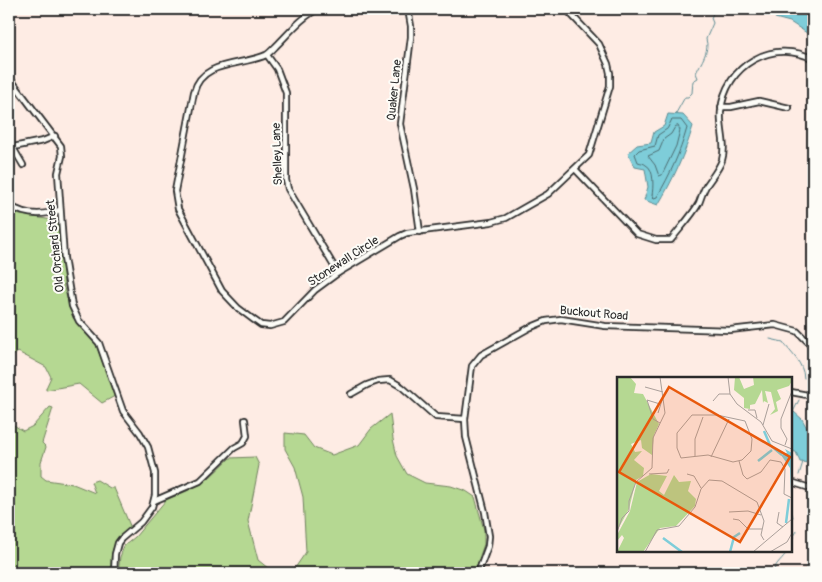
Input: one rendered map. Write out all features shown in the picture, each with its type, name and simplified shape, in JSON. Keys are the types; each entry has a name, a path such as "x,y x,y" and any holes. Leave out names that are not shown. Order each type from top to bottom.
{"street":[{"path":"267,55 304,18 318,9"},
{"name":"Quaker Lane","path":"408,9 411,37 400,124 414,189 420,232"},
{"name":"Stonewall Circle","path":"267,55 221,66 199,80 194,92 175,191 178,209 222,290 238,308 261,325 270,326 284,322 315,290 338,273 400,236 506,218 548,194 575,170 589,155 610,86 610,73 599,44 566,9"},
{"path":"575,170 637,234 656,240 671,240 698,204 705,188 721,163 724,154 720,122 721,107 726,88 739,70 757,57 767,53 791,52 813,59"},
{"name":"Shelley Lane","path":"267,55 277,69 286,93 286,180 288,189 338,273"},
{"name":"Old Orchard Street","path":"9,77 62,146 58,173 60,210 67,284 74,311 99,343 122,411 140,433 148,447 155,473 154,501 141,522 121,539 118,544 115,554 114,573"},
{"path":"721,107 731,107 760,101 789,108"},
{"path":"13,148 44,141 55,136"},
{"path":"9,141 24,166"},
{"path":"9,205 27,214 48,214 60,210"},
{"name":"Buckout Road","path":"478,573 488,546 489,536 466,436 464,419 472,366 481,354 546,321 566,319 605,326 730,330 775,325 797,331 813,347"},
{"path":"351,394 378,381 390,380 402,387 436,417 464,419"},
{"path":"792,392 813,396"},
{"path":"154,501 200,481 234,448 243,444 247,436 245,420"},
{"path":"792,482 813,489"}],"green space":[{"path":"9,209 20,215 60,221 64,288 73,318 96,344 115,396 102,403 79,384 46,390 51,377 46,367 18,352 9,359"},
{"path":"50,407 53,408 42,443 46,447 41,462 41,476 46,480 73,484 95,493 91,482 97,480 110,488 114,488 131,528 116,542 111,558 111,573 9,573 9,422 23,431 33,426"},
{"path":"390,414 397,456 407,474 425,483 451,486 466,491 475,497 484,530 484,544 474,573 279,573 295,568 306,552 303,497 295,467 285,449 285,433 304,435 314,448 332,455 359,445 371,429"},
{"path":"255,457 259,465 248,521 258,560 274,573 118,573 120,557 124,546 135,537 166,500 187,491 209,478 230,458"}],"water":[{"path":"781,9 813,9 813,37 790,22 775,18"},
{"path":"668,114 683,115 693,126 678,167 658,205 644,200 648,187 645,169 635,167 628,153 637,145 651,143 654,132 664,126"},
{"path":"794,412 802,419 813,439 813,463 800,462 796,452 792,451 792,413"}],"waterway":[{"path":"710,9 726,12 743,9"},
{"path":"767,9 776,15"},
{"path":"675,115 685,97 692,93 693,81 698,78 696,73 706,52 706,39 713,23 711,18 714,11"},
{"path":"770,339 783,342 802,367 804,378"},
{"path":"793,412 799,400"},
{"path":"799,475 803,462"},
{"path":"792,496 793,489"},
{"path":"792,539 797,531"},
{"path":"773,573 786,552"}]}
